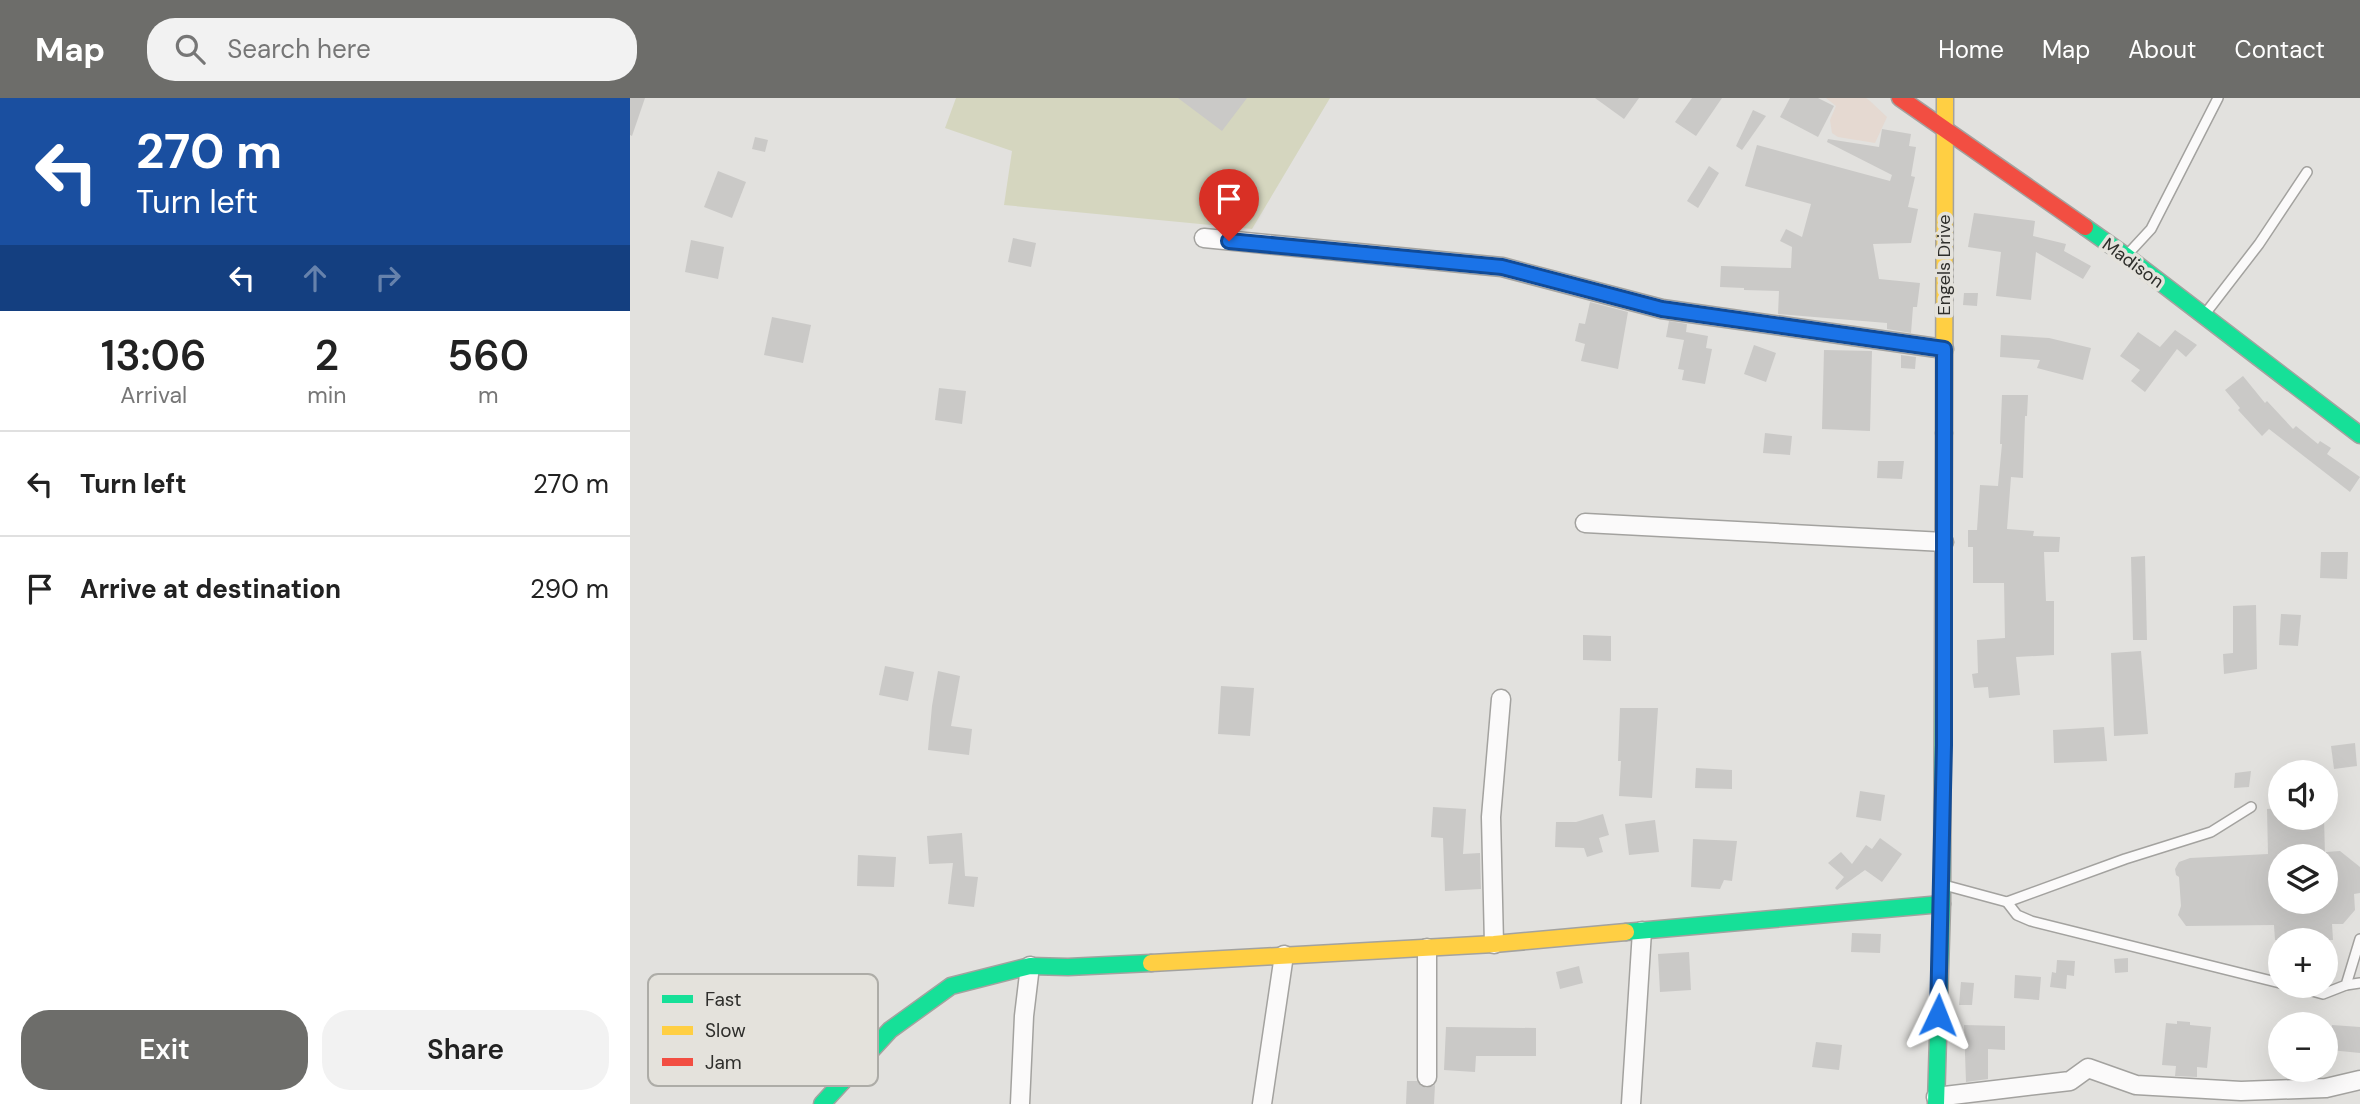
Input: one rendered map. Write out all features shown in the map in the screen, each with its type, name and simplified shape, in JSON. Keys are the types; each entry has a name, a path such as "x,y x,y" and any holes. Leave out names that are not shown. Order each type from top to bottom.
{"street":[{"name":"Madison","path":"1900,98 2126,256 2360,435"},
{"name":"Engels Drive","path":"1936,1101 1942,904 1945,98"},
{"path":"1204,239 1502,267 1662,309 1944,349"},
{"path":"1585,523 1944,541"},
{"path":"1494,944 1491,817 1501,699"},
{"path":"878,1043 890,1030 951,986 1030,966 1068,967 1494,944 1942,904"},
{"path":"1631,1104 1643,931"},
{"path":"1427,948 1427,1077"},
{"path":"1262,1104 1284,956"},
{"path":"1020,1104 1024,1016 1030,966"},
{"path":"1936,1101 2070,1081 2088,1068 2136,1086 2241,1091 2326,1088 2360,1080"},
{"path":"822,1104 839,1086"}],"lane":[{"path":"2126,256 2151,229 2218,98"},
{"path":"2204,315 2259,244 2306,172"},
{"path":"1942,885 2007,902 2125,859 2210,832 2250,807"},
{"path":"2007,902 2017,915 2031,921 2268,980"},
{"path":"2346,985 2360,939"},
{"path":"2338,988 2360,982"}],"shaded area":[{"path":"1826,98 1866,98 1870,101 1887,117 1875,143 1838,137 1832,133 1830,120 1836,106"}],"green space":[{"path":"956,98 1330,98 1252,229 1004,205 1012,151 945,128"}],"building":[{"path":"630,98 645,98 632,136 630,135"},
{"path":"1178,98 1247,98 1222,131"},
{"path":"1595,98 1639,98 1624,119"},
{"path":"1692,98 1722,98 1696,136 1675,122"},
{"path":"1790,98 1818,98 1834,106 1818,137 1780,117"},
{"path":"1753,110 1766,116 1742,150 1736,146"},
{"path":"1882,129 1911,134 1909,146 1916,147 1911,176 1915,177 1908,207 1918,209 1911,243 1873,244 1879,279 1920,283 1917,307 1913,307 1911,333 1887,329 1887,323 1778,314 1779,291 1720,287 1721,266 1791,268 1792,247 1780,241 1786,229 1802,237 1811,204 1745,186 1757,145 1890,181 1892,175 1827,142 1828,139 1879,147"},
{"path":"755,137 768,140 765,152 752,149"},
{"path":"1709,166 1719,173 1698,208 1687,201"},
{"path":"718,171 746,182 732,218 704,207"},
{"path":"1974,213 2035,221 2033,236 2066,244 2064,251 2091,266 2083,279 2036,252 2031,300 1996,296 2001,252 1968,247"},
{"path":"1013,238 1036,243 1031,267 1008,262"},
{"path":"691,240 724,247 718,279 685,272"},
{"path":"1964,293 1978,293 1977,306 1963,305"},
{"path":"1590,302 1628,312 1618,369 1581,361 1585,344 1575,341 1579,323 1585,324"},
{"path":"772,317 811,325 803,363 764,355"},
{"path":"1669,321 1687,324 1686,332 1708,336 1706,348 1712,349 1705,384 1682,380 1684,370 1678,369 1684,340 1666,337"},
{"path":"2175,330 2197,345 2186,357 2177,349 2145,392 2131,381 2140,370 2120,356 2138,332 2160,347"},
{"path":"2001,335 2049,338 2091,348 2083,380 2037,368 2040,360 2000,357"},
{"path":"1754,345 1776,353 1766,382 1744,374"},
{"path":"1824,350 1872,351 1870,431 1822,429"},
{"path":"1901,355 1916,357 1915,369 1901,368"},
{"path":"2243,376 2265,403 2267,401 2293,429 2296,426 2318,444 2320,441 2331,448 2327,454 2360,477 2350,492 2269,429 2262,436 2238,410 2240,408 2225,390"},
{"path":"939,388 966,391 962,424 935,420"},
{"path":"2002,395 2028,395 2023,478 2011,477 2007,529 2034,531 2033,536 2060,537 2059,552 2044,552 2046,601 2054,601 2054,655 2016,657 2020,695 1989,698 1988,687 1974,688 1972,674 1978,673 1977,640 2005,638 2004,583 1973,583 1973,547 1968,547 1968,530 1977,530 1980,485 1998,486 2002,444"},
{"path":"1765,433 1792,436 1790,455 1763,453"},
{"path":"1878,461 1904,461 1902,479 1877,478"},
{"path":"2321,552 2348,552 2347,579 2320,578"},
{"path":"2145,556 2147,640 2133,640 2131,557"},
{"path":"2256,605 2257,669 2224,674 2223,654 2233,653 2233,606"},
{"path":"2281,614 2301,615 2298,646 2279,645"},
{"path":"1583,635 1611,636 1611,661 1583,660"},
{"path":"2141,651 2148,734 2114,736 2111,653"},
{"path":"885,666 914,672 908,701 879,695"},
{"path":"938,671 960,676 951,726 972,729 969,755 928,750"},
{"path":"1221,686 1254,688 1250,736 1218,734"},
{"path":"1620,708 1658,708 1652,798 1619,796"},
{"path":"2104,727 2107,761 2054,763 2053,730"},
{"path":"2355,743 2357,766 2338,768 2338,760 2333,760 2331,746"},
{"path":"1696,768 1732,770 1732,789 1695,788"},
{"path":"2251,771 2249,787 2234,788 2235,773"},
{"path":"1860,791 1885,795 1881,821 1856,817"},
{"path":"1433,807 1466,809 1463,854 1480,853 1481,889 1445,891 1443,838 1431,837"},
{"path":"2267,809 2268,830 2324,830 2325,844 2268,844 2268,854"},
{"path":"1603,814 1609,835 1599,838 1603,852 1587,857 1584,848 1555,847 1556,822 1576,822"},
{"path":"1655,820 1659,852 1629,855 1625,824"},
{"path":"962,833 965,876 978,877 974,907 948,904 953,863 929,864 927,836"},
{"path":"1880,838 1902,854 1882,882 1865,870 1837,890 1835,888 1844,877 1828,863 1841,852 1852,864 1866,845 1872,849"},
{"path":"1693,839 1737,841 1732,881 1724,880 1720,889 1691,887"},
{"path":"2338,851 2360,867 2360,893 2354,894 2355,910 2343,924 2332,924 2332,928 2274,928 2274,925 2186,926 2178,915 2181,906 2179,877 2175,869 2179,862 2190,858 2268,854 2268,914 2338,914"},
{"path":"858,855 896,857 894,887 857,886"},
{"path":"1852,933 1881,934 1880,953 1851,952"},
{"path":"1689,952 1691,990 1660,992 1658,954"},
{"path":"2128,958 2128,972 2115,973 2114,959"},
{"path":"2057,960 2075,961 2074,976 2067,975 2066,989 2050,987 2052,972 2056,973"},
{"path":"1579,966 1583,983 1560,989 1556,972"},
{"path":"2015,975 2041,977 2039,1000 2014,998"},
{"path":"1961,982 1974,983 1972,1005 1959,1005"},
{"path":"2177,1021 2211,1027 2207,1068 2197,1067 2197,1077 2175,1076 2176,1066 2162,1065 2166,1023 2177,1024"},
{"path":"1964,1025 2005,1026 2005,1050 1988,1049 1988,1079 1966,1082"},
{"path":"2338,1025 2360,1027 2360,1053 2338,1051"},
{"path":"1446,1027 1536,1028 1536,1056 1476,1056 1475,1072 1444,1070"},
{"path":"1816,1042 1842,1045 1839,1070 1812,1067"},
{"path":"1407,1081 1417,1081 1426,1088 1435,1085 1434,1104 1406,1104"}],"traffic: fast":[{"path":"2085,227 2360,435"},
{"path":"1936,1104 1942,904 1944,433"},
{"path":"1626,932 1942,904"},
{"path":"878,1043 890,1030 951,986 1030,966 1151,963"},
{"path":"822,1104 839,1086"}],"traffic: slow":[{"path":"1944,433 1945,98"},
{"path":"1151,963 1494,944 1626,932"}],"traffic: jam":[{"path":"1900,98 2085,227"}],"route":[{"path":"1229,241 1502,267 1662,309 1944,349 1944,745 1938,1015"}]}
